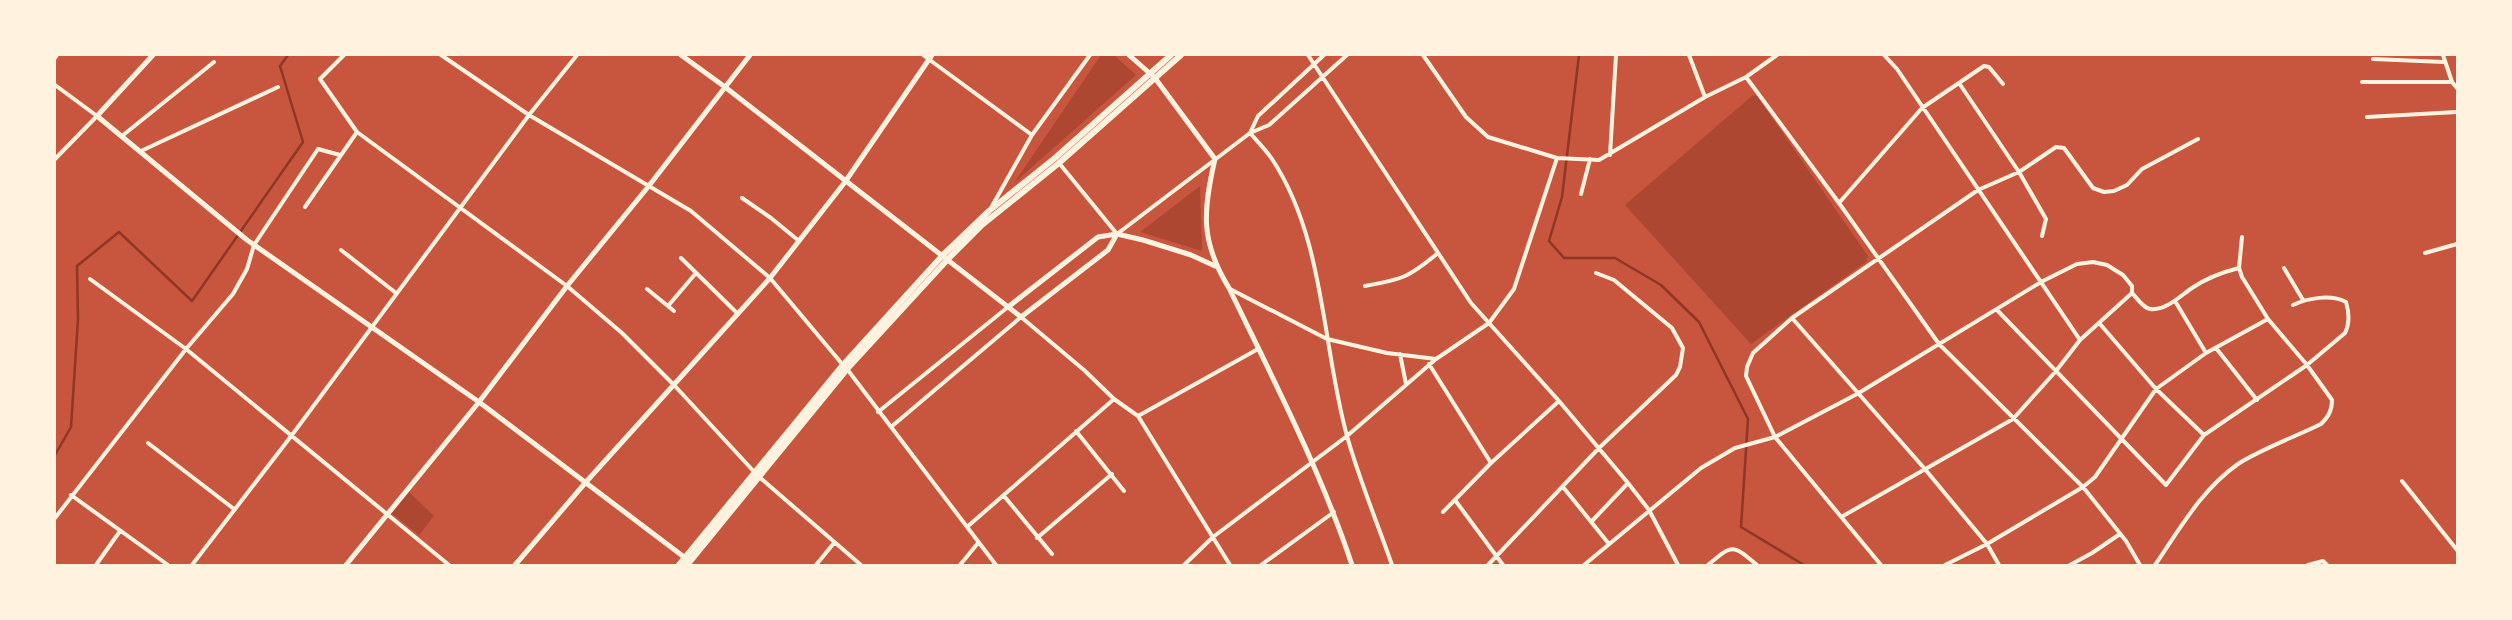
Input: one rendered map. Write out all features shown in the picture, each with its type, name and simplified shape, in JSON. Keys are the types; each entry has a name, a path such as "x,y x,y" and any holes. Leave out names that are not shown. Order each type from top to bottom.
{"main road":[{"path":"946,257 982,225 1059,163 1153,75 1171,55"},
{"path":"679,565 689,563 756,474 845,367 989,211 1153,75 1182,55"}],"street":[{"path":"55,159 153,55"},
{"path":"344,55 320,79 357,132 567,286 622,333 674,385 756,474 861,565"},
{"path":"441,55 529,116 691,211 770,278 845,367 996,565"},
{"path":"192,565 292,435 529,116 577,55"},
{"path":"681,55 725,87 845,182 946,257 1084,370 1114,399 1138,416 1230,565"},
{"path":"346,565 478,402 567,286 648,187 750,55"},
{"path":"923,55 931,57 1032,135"},
{"path":"989,211 1032,135 1090,55"},
{"path":"1129,55 1153,75 1215,159 1209,186 1206,218 1208,245 1215,266 1228,288 1313,460 1335,512 1352,565"},
{"path":"1308,55 1471,303 1559,401 1628,483 1649,510 1678,565"},
{"path":"1250,133 1258,116 1324,55"},
{"path":"891,427 1021,317 1108,250 1117,234 1250,133 1269,125 1322,76 1348,55"},
{"path":"1423,55 1466,117 1488,137 1557,158 1599,160 1705,97 1746,77 1777,55"},
{"path":"1610,155 1616,55"},
{"path":"1688,55 1705,97"},
{"path":"1884,55 1897,69 2080,340"},
{"path":"2443,55 2452,82 2457,88"},
{"path":"515,565 586,482 770,278 845,182 931,57"},
{"path":"2373,59 2444,62"},
{"path":"122,136 214,62"},
{"path":"1839,203 1922,108 1984,66 1989,67 2004,84"},
{"path":"1746,77 1839,203 1939,344 2083,487 2120,534 2140,565"},
{"path":"2362,82 2452,82"},
{"path":"1959,83 2019,172 2046,218 2042,236"},
{"path":"55,85 122,136 247,240 478,402 586,482 689,563"},
{"path":"140,151 278,87"},
{"path":"2367,117 2457,112"},
{"path":"305,207 357,132"},
{"path":"1250,133 1272,158 1287,185 1314,258 1327,338 1347,436 1392,565"},
{"path":"1881,565 1843,516 1775,437 1746,376 1747,367 1753,352 1792,318 1978,190 2019,172 2056,148 2064,148 2093,188 2104,192 2114,191 2127,185 2142,169 2198,139"},
{"path":"55,518 186,349 233,294 247,268 254,245 318,149 340,155"},
{"path":"1184,565 1213,538 1347,436 1429,364 1489,323 1514,289 1557,158"},
{"path":"1580,194 1590,159"},
{"path":"1059,163 1117,234"},
{"path":"742,198 799,241"},
{"path":"878,412 1008,306 1098,237 1117,234 1192,255 1215,266"},
{"path":"2155,565 2188,517 2216,482 2238,464 2321,424 2329,415 2332,400 2307,365 2268,319 2239,268 2242,237"},
{"path":"2425,253 2457,244"},
{"path":"341,250 396,294"},
{"path":"1365,286 1399,280 1412,274 1438,253"},
{"path":"681,258 738,314"},
{"path":"1584,565 1701,468 1735,448 1775,437 1857,394 2041,282 2077,264 2093,262 2107,265 2123,275 2132,286 2132,293 2144,306 2150,309 2175,301 2192,288 2239,268"},
{"path":"2284,268 2303,300"},
{"path":"668,306 696,273"},
{"path":"1488,565 1599,448 1676,375 1680,367 1683,348 1672,328 1614,280 1596,273"},
{"path":"90,279 186,349 449,565"},
{"path":"1228,288 1327,338 1400,354 1436,359"},
{"path":"647,289 674,311"},
{"path":"1843,516 1924,468 2013,419 2056,371 2080,340 2100,324 2132,293"},
{"path":"1997,310 2166,485 2204,435 2307,365 2345,333 2348,327 2346,302 2340,299 2303,300 2294,305"},
{"path":"2175,301 2206,353"},
{"path":"1792,318 1924,468 1987,544 1999,565"},
{"path":"1945,565 1987,544 2083,487 2095,477 2156,389 2206,353 2268,319"},
{"path":"2100,324 2156,389 2204,435"},
{"path":"2216,348 2257,400"},
{"path":"1138,416 1258,349"},
{"path":"1400,354 1406,384"},
{"path":"1429,364 1491,463"},
{"path":"967,527 1114,399"},
{"path":"1443,512 1491,463 1559,401"},
{"path":"1076,431 1124,491"},
{"path":"148,443 234,509"},
{"path":"1037,538 1112,474"},
{"path":"2402,481 2457,550"},
{"path":"1592,520 1628,483"},
{"path":"1563,487 1610,544"},
{"path":"71,495 168,565"},
{"path":"1004,496 1052,554"},
{"path":"1455,500 1503,565"},
{"path":"1261,565 1335,512"},
{"path":"96,565 120,531"},
{"path":"2070,565 2120,534"},
{"path":"816,565 834,543"},
{"path":"960,565 978,543"},
{"path":"1708,565 1724,551 1738,549 1757,565"},
{"path":"2308,565 2323,561 2327,565"}],"shaded area":[{"path":"1101,55 1114,55 1136,75 1014,183"},
{"path":"1753,95 1757,96 1868,256 1866,262 1751,344 1625,205"},
{"path":"1200,186 1202,251 1140,232"},
{"path":"409,492 434,516 419,535 391,513"}],"waterway":[{"path":"55,455 71,427 78,319 77,266 119,232 192,301 303,142 280,66 288,55"},
{"path":"1579,55 1562,197 1549,241 1564,258 1615,258 1661,285 1699,322 1748,419 1741,527 1804,565"}]}
